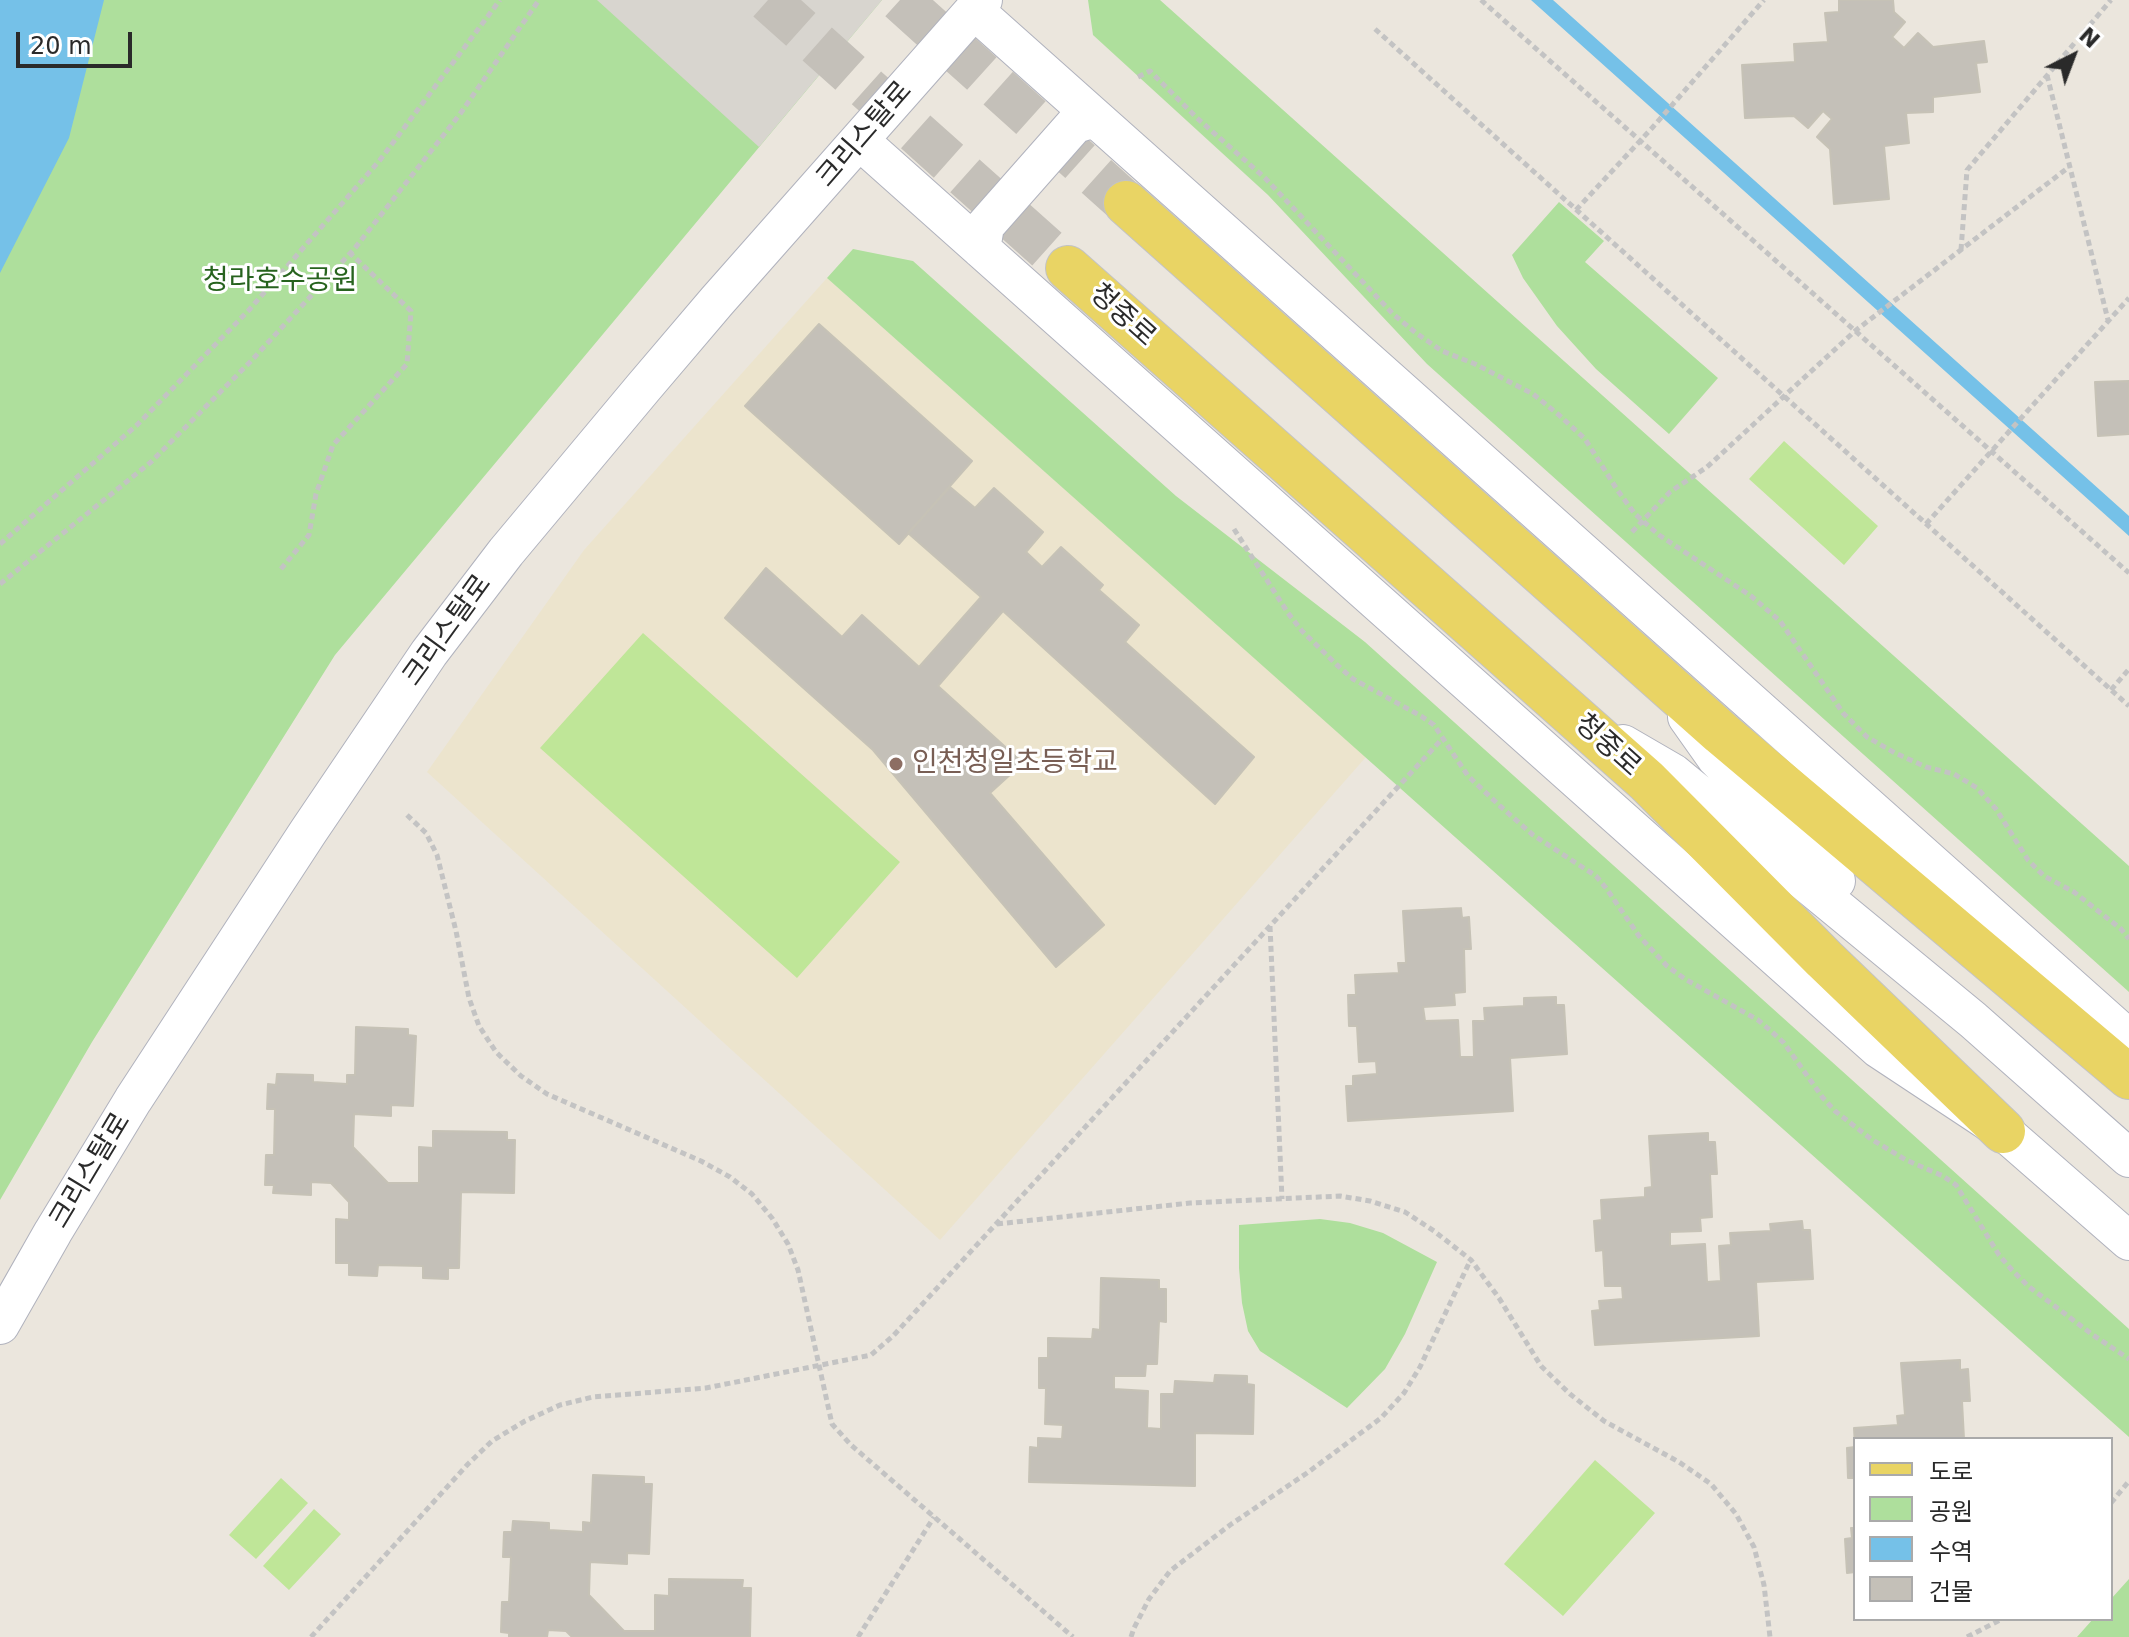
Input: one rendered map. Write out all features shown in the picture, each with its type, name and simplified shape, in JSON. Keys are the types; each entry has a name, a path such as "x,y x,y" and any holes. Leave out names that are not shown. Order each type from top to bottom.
{"main road":[{"path":"1126,203 1733,743 2129,1077"},
{"name":"청중로","path":"1068,268 1647,781 1824,959 2003,1131"}],"street":[{"path":"979,5 1095,118 2129,1039"},
{"name":"크리스탈로","path":"0,1325 133,1100 429,653 506,552 717,301 979,5"},
{"path":"981,249 985,226 1075,124 1095,118"},
{"path":"860,141 1879,1049 2003,1131"},
{"path":"1657,676 1716,758 1973,1020"},
{"path":"1569,712 1673,773 1973,1020 2129,1158"},
{"name":"청중로","path":"2003,1131 2129,1241"}],"path":[{"path":"0,544 137,425 249,310 380,160 500,0"},
{"path":"0,584 151,462 251,361 350,253 460,114 539,0"},
{"path":"1481,0 2129,573"},
{"path":"1576,210 1641,141 1764,0"},
{"path":"1961,250 1967,170 2111,0"},
{"path":"1375,29 2129,706"},
{"path":"1138,77 1150,71 1265,178 1393,314 1416,333 1442,351 1533,394 1559,415 1585,439 1635,514 1682,551 1751,596 1780,621 1843,713 1867,737 1926,767 1954,774 1977,788 1996,809 2028,860 2044,876 2074,892 2121,929 2129,939"},
{"path":"2047,75 2109,321"},
{"path":"1632,532 1670,492 1707,467 1855,331 2069,167"},
{"path":"281,569 309,535 316,494 333,445 407,364 411,311 350,253"},
{"path":"1926,524 2129,298"},
{"path":"1231,525 1288,613 1310,639 1353,679 1434,725 1468,776 1517,822 1596,876 1639,936 1667,966 1758,1020 1771,1031 1784,1043 1835,1111 1871,1139 1956,1185 1999,1255 2012,1270 2028,1286 2129,1359"},
{"path":"2111,690 2129,669"},
{"path":"311,1637 468,1464 492,1441 525,1421 560,1405 593,1397 706,1388 871,1355 893,1336 1442,739"},
{"path":"407,815 426,833 437,855 469,998 479,1026 496,1052 521,1076 547,1094 701,1161 752,1194 788,1244 798,1270 832,1424 851,1445 1073,1637"},
{"path":"1270,926 1282,1199"},
{"path":"996,1224 1190,1203 1340,1196 1405,1212 1471,1260 1499,1298 1541,1366 1570,1394 1604,1421 1679,1462 1711,1484 1736,1514 1754,1547 1764,1585 1770,1637"},
{"path":"1131,1637 1149,1599 1170,1571 1381,1418 1404,1393 1420,1367 1471,1260"},
{"path":"2113,1501 2129,1481"},
{"path":"858,1637 934,1517"},
{"path":"1967,1637 1998,1621"}],"shaded area":[{"path":"597,0 882,0 759,147"},
{"name":"인천청일초등학교","path":"827,278 1366,757 940,1240 427,772 584,550"}],"green space":[{"name":"청라호수공원","path":"0,0 882,0 335,655 92,1042 0,1200"},
{"path":"1088,0 1160,0 2129,866 2129,992 1427,364 1268,195 1093,35"},
{"path":"1559,202 1604,241 1585,262 1718,378 1669,434 1596,369 1557,326 1523,278 1512,255"},
{"path":"853,249 913,261 1176,496 1365,642 2129,1329 2129,1437 827,278"},
{"path":"1784,441 1878,526 1844,565 1749,479"},
{"path":"643,633 900,862 797,978 540,748"},
{"path":"1320,1219 1350,1223 1383,1233 1437,1262 1405,1334 1385,1369 1347,1408 1260,1351 1248,1331 1242,1303 1239,1225"},
{"path":"1595,1460 1655,1513 1563,1616 1504,1564"},
{"path":"281,1478 308,1503 256,1559 229,1535"},
{"path":"314,1509 341,1534 289,1590 263,1566"},
{"path":"2129,1579 2129,1637 2077,1637 2091,1621 2113,1621 2113,1597"}],"water":[{"path":"0,0 104,0 69,138 0,273"},
{"path":"1531,0 1553,0 2129,516 2129,536"}],"building":[{"path":"1839,0 1893,0 1894,12 1905,22 1892,37 1904,48 1918,33 1933,47 1984,41 1987,62 1976,63 1980,92 1933,97 1933,112 1906,113 1909,143 1884,146 1889,199 1834,204 1830,149 1817,137 1832,119 1823,111 1808,128 1794,116 1745,118 1742,65 1795,62 1794,44 1828,42 1825,13 1839,12"},
{"path":"819,324 972,461 899,544 745,406"},
{"path":"2129,381 2129,434 2098,436 2095,382"},
{"path":"950,487 975,508 994,488 1043,532 1026,552 1042,567 1061,547 1103,585 1099,590 1139,625 1125,642 1254,757 1215,804 1003,611 938,686 1023,763 990,793 1104,925 1056,967 873,750 725,618 766,568 842,637 862,615 919,667 981,597 908,533"},
{"path":"1461,908 1462,918 1469,917 1471,949 1464,949 1465,992 1454,993 1455,1005 1423,1007 1425,1021 1458,1020 1460,1057 1474,1057 1473,1021 1485,1021 1484,1008 1524,1006 1524,998 1556,997 1556,1005 1564,1005 1567,1054 1510,1058 1513,1111 1348,1121 1346,1086 1353,1086 1353,1076 1377,1074 1376,1061 1359,1062 1357,1026 1349,1026 1348,995 1356,995 1355,975 1399,973 1398,963 1406,963 1403,911"},
{"path":"356,1027 408,1029 408,1035 416,1036 413,1106 391,1105 391,1116 354,1114 353,1147 388,1183 419,1183 419,1147 433,1148 433,1131 507,1132 507,1140 515,1140 514,1193 461,1192 459,1268 448,1268 448,1279 423,1278 423,1266 378,1265 377,1276 349,1275 349,1263 336,1263 336,1219 349,1220 349,1202 331,1183 311,1182 311,1195 273,1193 274,1185 265,1185 266,1155 274,1155 275,1109 267,1109 268,1084 276,1085 277,1074 313,1075 313,1082 347,1084 347,1075 355,1075"},
{"path":"1708,1133 1708,1142 1715,1142 1717,1174 1710,1174 1712,1217 1700,1218 1701,1231 1670,1232 1670,1246 1705,1244 1707,1282 1721,1281 1719,1246 1731,1245 1730,1233 1771,1231 1770,1224 1802,1221 1803,1230 1810,1230 1813,1279 1756,1282 1759,1336 1595,1345 1592,1311 1600,1310 1599,1301 1623,1299 1622,1286 1605,1286 1603,1250 1596,1251 1594,1221 1602,1220 1601,1200 1645,1197 1645,1188 1652,1187 1649,1136"},
{"path":"1101,1278 1159,1280 1159,1289 1166,1289 1166,1322 1159,1321 1157,1364 1146,1364 1145,1376 1114,1376 1114,1389 1148,1391 1147,1428 1161,1429 1161,1394 1174,1394 1175,1381 1214,1383 1215,1375 1247,1376 1247,1384 1254,1385 1253,1434 1195,1433 1195,1486 1029,1482 1030,1447 1038,1448 1038,1438 1062,1439 1063,1425 1045,1424 1046,1388 1039,1388 1039,1358 1048,1358 1048,1338 1092,1339 1093,1329 1100,1330"},
{"path":"1960,1360 1960,1370 1968,1369 1970,1401 1962,1401 1964,1437 1854,1437 1854,1428 1898,1425 1897,1416 1905,1415 1901,1363"},
{"path":"1853,1447 1853,1478 1848,1478 1847,1448"},
{"path":"593,1475 644,1477 644,1484 652,1484 649,1554 627,1553 627,1564 590,1562 589,1595 624,1631 655,1631 655,1595 669,1596 669,1579 743,1580 742,1588 751,1588 750,1637 572,1637 566,1631 548,1630 547,1637 509,1637 509,1633 501,1632 502,1602 509,1602 511,1557 503,1557 504,1532 512,1532 513,1521 549,1523 549,1530 583,1532 583,1522 591,1523"},
{"path":"1853,1528 1853,1572 1847,1573 1845,1539 1852,1538"}],"tunnel":[{"path":"768,0 1068,268"},
{"path":"900,0 1126,203"}],"place":[{"name":"인천청일초등학교","path":"896,764"}]}
